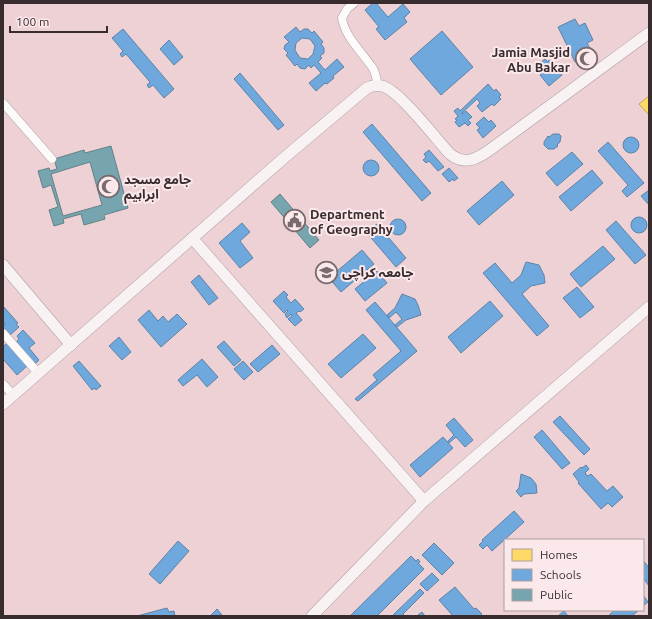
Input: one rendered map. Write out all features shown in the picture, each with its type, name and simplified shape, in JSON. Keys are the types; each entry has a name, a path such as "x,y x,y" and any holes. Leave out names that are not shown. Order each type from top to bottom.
{"street":[{"path":"354,3 347,9 342,18 343,27 372,67 376,75 378,85"},
{"path":"3,404 14,396 192,238 367,88 378,85 397,94 450,154 460,160 469,160 482,156 492,149 649,33"},
{"path":"3,103 52,158"},
{"path":"192,238 424,501"},
{"path":"3,265 71,345"},
{"path":"312,616 424,501 649,307"},
{"path":"3,333 39,374"},
{"path":"3,384 14,396"}],"shaded area":[{"name":"جامعہ کراچی","path":"3,3 649,3 649,616 3,616"}],"building: Homes":[{"path":"649,96 649,115 639,104"}],"building: Schools":[{"path":"373,3 376,3 388,17 403,4 410,12 404,18 407,22 385,40 376,29 379,27 365,10"},
{"path":"575,19 579,26 585,23 593,40 587,43 593,54 575,62 558,27"},
{"path":"296,27 300,32 304,29 308,29 312,33 314,31 323,42 321,44 324,48 324,53 320,56 322,58 318,62 325,70 337,59 344,67 333,76 334,78 327,84 325,83 316,91 309,83 321,73 314,65 311,68 309,65 305,69 300,68 297,64 295,66 286,55 288,53 284,49 285,45 289,42 284,37","holes":["302,38 310,39 315,46 313,54 308,59 300,58 295,50 296,43"]},
{"path":"123,29 174,89 164,98 153,85 149,88 147,85 150,82 126,54 122,57 120,54 123,51 112,38"},
{"path":"442,31 473,67 441,95 410,59"},
{"path":"169,40 183,57 174,65 160,49"},
{"path":"545,59 548,62 549,60 562,75 549,86 540,75 542,73 536,66"},
{"path":"240,73 284,125 278,130 234,79"},
{"path":"488,84 494,91 496,89 501,95 499,97 501,99 494,106 492,104 482,112 477,106 480,103 477,99 462,113 466,111 472,117 468,120 471,123 468,126 465,123 459,127 455,122 457,120 455,119 458,116 454,111 458,108 460,111"},
{"path":"484,117 489,122 491,120 496,126 483,138 477,130 480,128 476,124"},
{"path":"372,124 431,193 422,201 363,132"},
{"path":"553,134 559,134 561,136 560,142 554,149 548,149 544,145 544,142 548,136 549,137"},
{"path":"631,137 637,139 639,145 637,151 631,153 625,151 623,145 625,139"},
{"path":"608,142 644,183 627,197 622,191 628,185 598,151"},
{"path":"429,150 444,167 438,171 429,161 426,163 423,160 426,157 424,154"},
{"path":"572,152 583,164 557,186 546,173"},
{"path":"371,160 377,162 379,168 377,174 371,176 365,174 363,168 365,162"},
{"path":"449,168 458,178 449,182 442,174"},
{"path":"592,170 603,183 571,211 559,197"},
{"path":"502,181 514,195 479,225 467,211"},
{"path":"649,190 649,205 641,196"},
{"path":"636,217 642,217 647,222 645,231 642,233 636,233 631,228 631,222"},
{"path":"398,219 404,221 406,227 404,233 398,235 392,233 390,227 392,221"},
{"path":"616,221 646,255 635,264 606,230"},
{"path":"242,223 250,232 240,241 253,258 240,268 219,243"},
{"path":"377,224 406,258 396,267 366,232"},
{"path":"603,246 615,259 581,287 570,274"},
{"path":"362,250 374,264 341,292 329,278"},
{"path":"526,262 539,265 544,275 545,283 531,286 522,294 549,326 537,336 483,273 495,263 512,283 521,275"},
{"path":"377,271 387,283 365,301 355,289"},
{"path":"199,275 218,298 209,305 191,282"},
{"path":"577,287 594,307 580,318 563,298"},
{"path":"284,291 288,295 286,297 291,303 295,299 304,309 296,313 302,320 295,326 288,319 292,316 291,314 287,318 285,314 288,311 287,310 284,313 273,301"},
{"path":"402,294 415,299 421,315 406,320 397,327 395,325 402,319 396,312 389,318 387,315 395,308"},
{"path":"490,301 503,316 461,353 448,337"},
{"path":"375,302 417,351 358,401 355,399 377,380 373,375 401,351 366,310"},
{"path":"3,306 18,323 16,324 19,327 10,335 3,327 5,324 3,321"},
{"path":"149,310 158,321 163,316 168,322 177,314 187,324 161,347 138,320"},
{"path":"23,330 35,343 29,348 39,360 35,364 16,342 19,339 17,336"},
{"path":"363,334 376,348 341,378 328,364"},
{"path":"119,337 131,352 122,360 109,346"},
{"path":"224,341 241,360 234,366 217,347"},
{"path":"7,343 27,366 17,375 3,359 3,347"},
{"path":"272,345 280,354 258,372 250,364"},
{"path":"202,359 218,377 207,387 197,375 183,386 178,380"},
{"path":"79,361 101,386 96,390 95,388 92,390 73,366"},
{"path":"243,361 253,372 244,380 234,369"},
{"path":"560,416 590,449 584,455 553,422"},
{"path":"454,418 473,440 465,447 456,437 449,443 447,442 454,435 446,425"},
{"path":"542,430 570,463 562,469 534,437"},
{"path":"443,437 453,448 420,477 410,465"},
{"path":"586,465 589,469 585,473 588,476 591,474 607,491 613,486 623,497 612,507 608,503 601,509 578,483 579,482 573,474 581,467 582,468"},
{"path":"521,474 531,478 536,484 537,493 524,494 521,497 516,491 519,488"},
{"path":"514,511 524,522 492,551 487,545 483,549 479,545 483,541 482,540"},
{"path":"178,541 189,551 160,584 149,574"},
{"path":"434,543 454,563 442,575 422,555"},
{"path":"411,556 416,561 418,559 420,562 418,563 424,569 377,616 350,616"},
{"path":"644,561 649,568 649,586 644,579"},
{"path":"432,573 439,580 427,591 420,584"},
{"path":"455,587 474,609 476,608 482,614 480,616 453,616 439,600"},
{"path":"420,589 424,593 403,614 405,616 392,616"},
{"path":"644,596 648,602 644,605"},
{"path":"167,608 169,612 174,611 175,616 137,616"},
{"path":"217,609 222,615 210,616"},
{"path":"564,611 568,616 558,616"},
{"path":"614,611 638,611 632,616 608,616"},
{"path":"422,612 425,616 418,615"}],"building: Public":[{"name":"جامع مسجد ابراہیم","path":"111,146 128,208 104,215 105,219 84,225 81,214 63,219 64,223 54,226 49,210 58,207 51,185 43,188 38,171 49,168 50,171 57,169 54,159 84,150 85,153","holes":["90,162 102,205 63,216 51,174"]},
{"name":"Department of Geography","path":"280,194 319,240 310,248 271,202"}],"place":[{"name":"Jamia Masjid Abu Bakar","path":"586,59"},
{"name":"جامع مسجد ابراہیم","path":"109,186"},
{"name":"Department of Geography","path":"295,221"},
{"name":"جامعہ کراچی","path":"326,272"}]}
